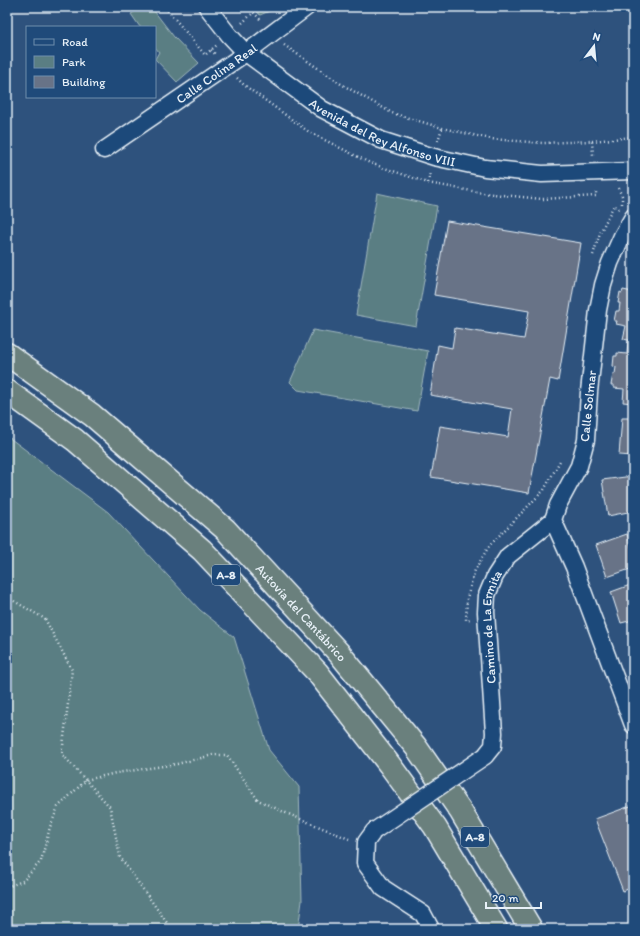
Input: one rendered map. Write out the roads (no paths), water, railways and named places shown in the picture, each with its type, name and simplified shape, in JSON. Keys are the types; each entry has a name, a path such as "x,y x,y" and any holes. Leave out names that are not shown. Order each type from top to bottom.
{"highway":[{"name":"Autovía del Cantábrico","path":"7,354 92,415 225,528 339,653 416,747 461,812 531,929"},
{"name":"A-8","path":"7,391 75,440 202,550 317,672 389,764 431,822 496,929"}],"street":[{"name":"Avenida del Rey Alfonso VIII","path":"207,7 229,35 246,53 322,109 381,140 434,157 485,168 542,174 633,171"},
{"name":"Calle Colina Real","path":"104,150 246,53 307,7"},
{"name":"Avenida del Rey Alfonso VIII","path":"595,172 633,160"},
{"name":"Calle Solmar","path":"553,520 558,505 579,466 586,440 589,385 598,310 603,285 610,263 622,236 633,217"},
{"path":"553,520 574,567 633,725"},
{"name":"Camino de La Ermita","path":"431,929 423,914 384,888 365,863 370,836 485,756 493,746 494,733 486,612 487,595 495,576 508,556 553,520"}]}
